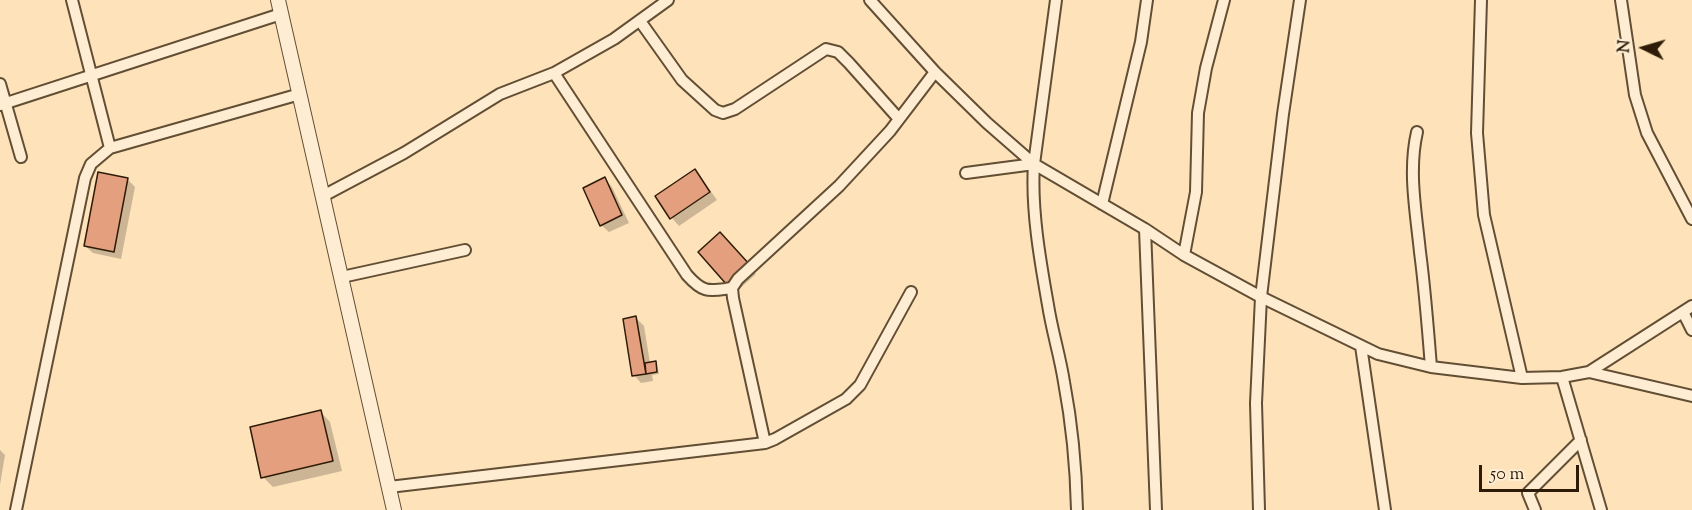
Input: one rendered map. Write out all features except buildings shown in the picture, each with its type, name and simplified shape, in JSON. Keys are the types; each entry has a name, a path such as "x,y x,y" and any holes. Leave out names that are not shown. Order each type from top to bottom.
{"street":[{"path":"72,0 110,148"},
{"path":"323,195 404,153 500,94 554,73 614,39 668,0"},
{"path":"870,0 935,72 987,123 1034,164 1145,229 1184,255 1261,297 1378,354 1431,367 1522,378 1562,377 1589,372 1688,309 1692,330"},
{"path":"1056,0 1032,186 1048,306 1064,382 1075,463 1077,510"},
{"path":"1102,204 1141,42 1147,0"},
{"path":"1184,255 1196,192 1198,113 1206,68 1224,0"},
{"path":"1259,510 1256,403 1261,297 1283,114 1300,0"},
{"path":"1481,0 1477,133 1484,215 1522,378"},
{"path":"1621,0 1635,95 1647,133 1692,219"},
{"path":"3,104 91,75 279,7 394,510"},
{"path":"640,21 682,80 715,110 723,113 735,109 826,49 838,52 899,119"},
{"path":"765,443 732,288 738,279 839,186 899,119 935,72"},
{"path":"554,73 687,275 697,286 710,291 732,288"},
{"path":"0,84 3,104 21,157"},
{"path":"16,510 85,178 91,164 110,148 300,94"},
{"path":"1417,132 1413,149 1414,194 1431,367"},
{"path":"966,173 1034,164"},
{"path":"1145,229 1156,510"},
{"path":"342,277 465,250"},
{"path":"389,487 765,443 846,399 860,386 911,292"},
{"path":"1361,346 1385,510"},
{"path":"1589,372 1692,396"},
{"path":"1562,377 1601,510"},
{"path":"1535,510 1528,493 1581,440"}]}
